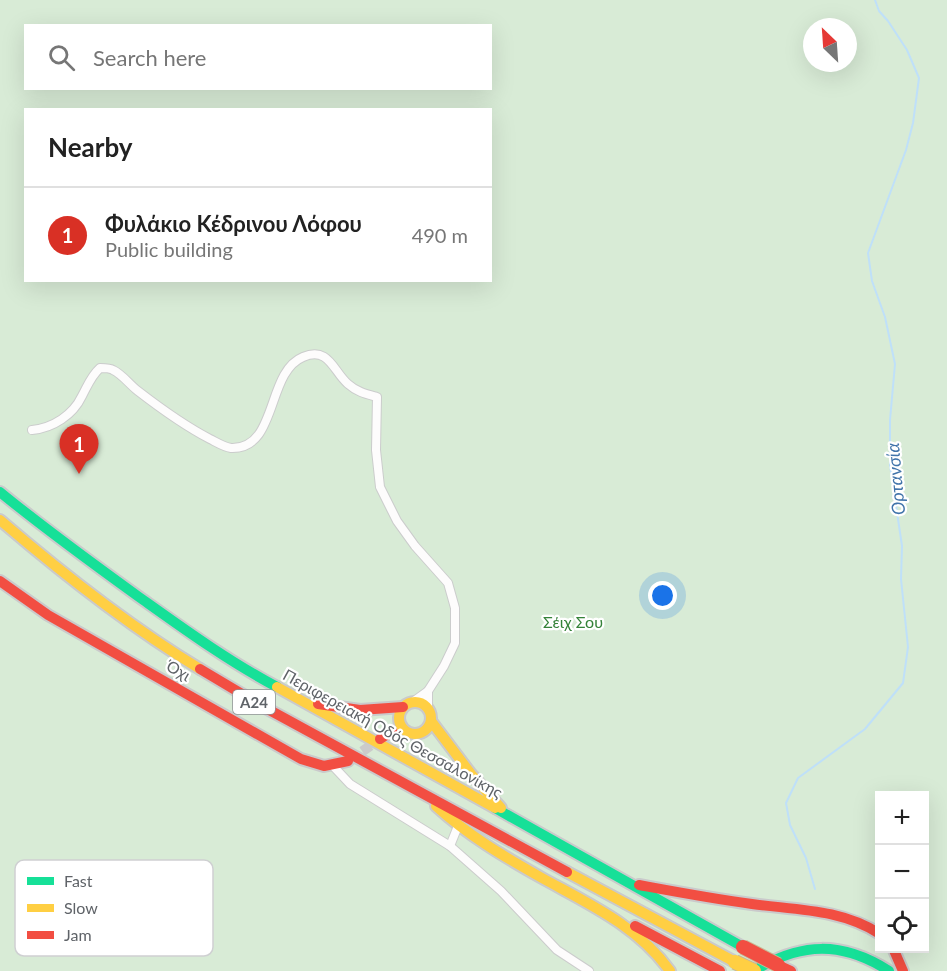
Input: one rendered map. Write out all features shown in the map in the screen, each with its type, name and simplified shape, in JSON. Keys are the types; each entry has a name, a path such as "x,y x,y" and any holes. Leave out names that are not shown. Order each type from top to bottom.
{"main road":[{"name":"Περιφερειακή Οδός Θεσσαλονίκης","path":"0,492 49,532 241,668 628,884 785,968"},
{"name":"Α24","path":"0,520 89,593 159,644 262,706 428,798 754,971"},
{"path":"0,531 58,578 89,593"},
{"name":"Όχι","path":"0,581 48,615 302,759 320,768 334,767"},
{"path":"302,700 347,710 402,714"},
{"path":"380,739 402,714 424,704 471,774 508,816"},
{"path":"402,714 407,732 412,734 423,732 430,714"},
{"path":"334,767 348,761"},
{"path":"428,798 458,826 500,855 605,913 640,928 720,971"},
{"path":"628,884 755,904 824,912 859,921 875,931"},
{"path":"605,913 651,946 670,971"},
{"path":"754,971 780,956 801,949 822,947 853,952 890,971"},
{"path":"895,953 903,971"}],"street":[{"path":"32,430 44,429 57,423 70,412 81,399 92,375 100,368 114,370 138,391 196,432 228,448 243,447 266,424 280,382 290,366 302,357 314,354 328,358 347,383 359,392 377,397 376,450 380,488 397,521 415,546 448,583 455,608 455,643 444,666 428,691 402,714"},
{"path":"428,691 430,714"},
{"path":"334,767 350,784 450,846 501,891 557,950 589,971"},
{"path":"450,846 458,826"}],"green space":[{"name":"Σέιχ Σου","path":"0,0 947,0 947,971 0,971"}],"waterway":[{"name":"Ορτανσία","path":"815,889 806,858 790,825 786,803 798,778 865,729 903,683 908,647 901,579 902,546 890,465 890,420 895,364 885,317 872,281 868,253 906,150 913,123 919,78 907,50 879,11 875,0"}],"tunnel":[{"path":"350,760 380,739"}],"traffic: fast":[{"path":"0,492 69,546 173,621 224,656 277,687"},
{"path":"495,808 743,947"},
{"path":"754,971 771,961 788,955 805,950 822,949 855,954 889,971"}],"traffic: slow":[{"path":"0,520 97,599 200,669"},
{"path":"277,687 495,808"},
{"path":"415,702 427,706 431,718 427,730 415,734 403,730 399,718 403,706 415,702"},
{"path":"431,721 471,774 501,808"},
{"path":"436,806 487,845 612,917 643,941 670,971"},
{"path":"567,872 735,962"},
{"path":"735,962 754,971"}],"traffic: jam":[{"path":"0,581 48,615 301,759 324,766 348,761"},
{"path":"200,669 262,706 567,872"},
{"path":"318,704 360,710 403,707"},
{"path":"380,739 392,731"},
{"path":"639,885 724,900 834,915 875,931"},
{"path":"635,926 720,971"},
{"path":"743,947 778,965"},
{"path":"895,953 903,971"},
{"path":"778,965 791,971"}],"place":[{"name":"Φυλάκιο Κέδρινου Λόφου","path":"79,474"}]}
